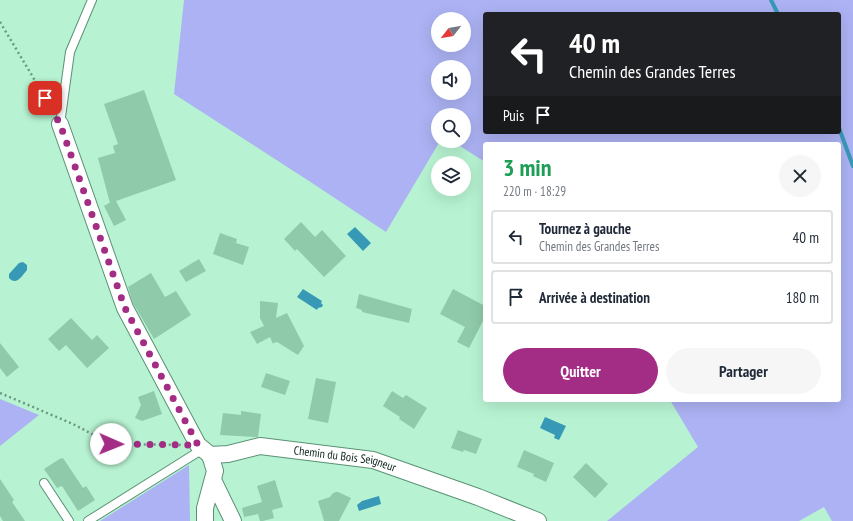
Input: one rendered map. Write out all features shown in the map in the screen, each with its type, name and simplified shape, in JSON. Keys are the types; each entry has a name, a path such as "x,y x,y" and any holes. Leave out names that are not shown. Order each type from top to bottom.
{"street":[{"path":"60,124 125,308 198,445 210,455 215,471 205,508 204,521"},
{"name":"Chemin du Bois Seigneur","path":"210,455 228,454 260,446 373,460 478,497 538,521"},
{"path":"213,480 233,521"}],"lane":[{"path":"60,124 70,52 92,0"},
{"path":"88,521 198,452 210,455"},
{"path":"44,484 69,521"}],"path":[{"path":"0,22 60,124"},
{"path":"0,393 73,424 111,444 198,445"}],"shaded area":[{"path":"184,0 853,0 853,521 832,521 824,507 799,521 607,521 698,447 671,402 841,402 841,142 483,142 483,161 463,148 471,148 471,108 431,108 431,148 436,148 386,232 174,94"},
{"path":"355,227 371,243 363,251 347,234"},
{"path":"23,262 27,265 27,270 21,277 16,281 9,278 9,274 19,263"},
{"path":"303,289 322,301 322,307 318,308 317,310 297,297"},
{"path":"0,399 39,415 0,446"},
{"path":"545,417 566,426 559,440 554,438 555,435 540,428"},
{"path":"189,465 190,521 100,521"},
{"path":"379,496 381,504 359,511 357,505 362,501"}],"building":[{"path":"144,90 176,180 116,201 126,220 114,226 104,206 110,203 98,158 115,153 113,146 118,144 104,104"},
{"path":"301,222 315,237 322,230 346,256 324,277 297,249 295,251 284,239"},
{"path":"220,233 237,239 236,243 249,247 243,265 213,254"},
{"path":"199,259 206,271 186,282 179,271"},
{"path":"151,273 165,297 176,291 191,315 154,339 133,303 128,287"},
{"path":"453,289 483,305 483,321 469,348 457,342 465,327 440,314"},
{"path":"359,294 412,309 409,323 362,312 362,310 356,308"},
{"path":"260,301 278,303 276,318 287,313 304,346 298,355 277,342 274,342 273,344 270,337 257,344 250,332 264,326 260,318"},
{"path":"71,318 92,340 97,335 109,348 87,368 66,345 59,351 48,339"},
{"path":"0,343 19,367 7,377 0,368"},
{"path":"266,373 290,381 285,395 261,387"},
{"path":"316,378 336,382 328,423 308,419"},
{"path":"154,391 162,414 142,421 135,418 141,405 138,397"},
{"path":"392,391 403,398 406,395 427,408 414,429 399,419 400,417 383,406"},
{"path":"241,411 261,414 258,437 220,435 223,413 241,415"},
{"path":"458,430 482,439 476,454 451,448"},
{"path":"524,450 554,463 546,482 533,476 534,474 517,467"},
{"path":"63,458 83,488 86,486 95,500 78,511 62,486 57,488 44,469"},
{"path":"586,463 608,484 595,498 573,477"},
{"path":"0,479 14,500 12,502 25,521 3,521 0,516"},
{"path":"275,480 283,507 272,510 274,518 260,521 258,514 244,517 242,508 262,502 257,486"},
{"path":"336,492 351,498 339,521 324,521 318,501 330,497"}],"waterway":[{"path":"771,0 777,12"},
{"path":"841,133 853,166"}],"route":[{"path":"45,98 60,124 125,308 198,445 111,444"}]}
